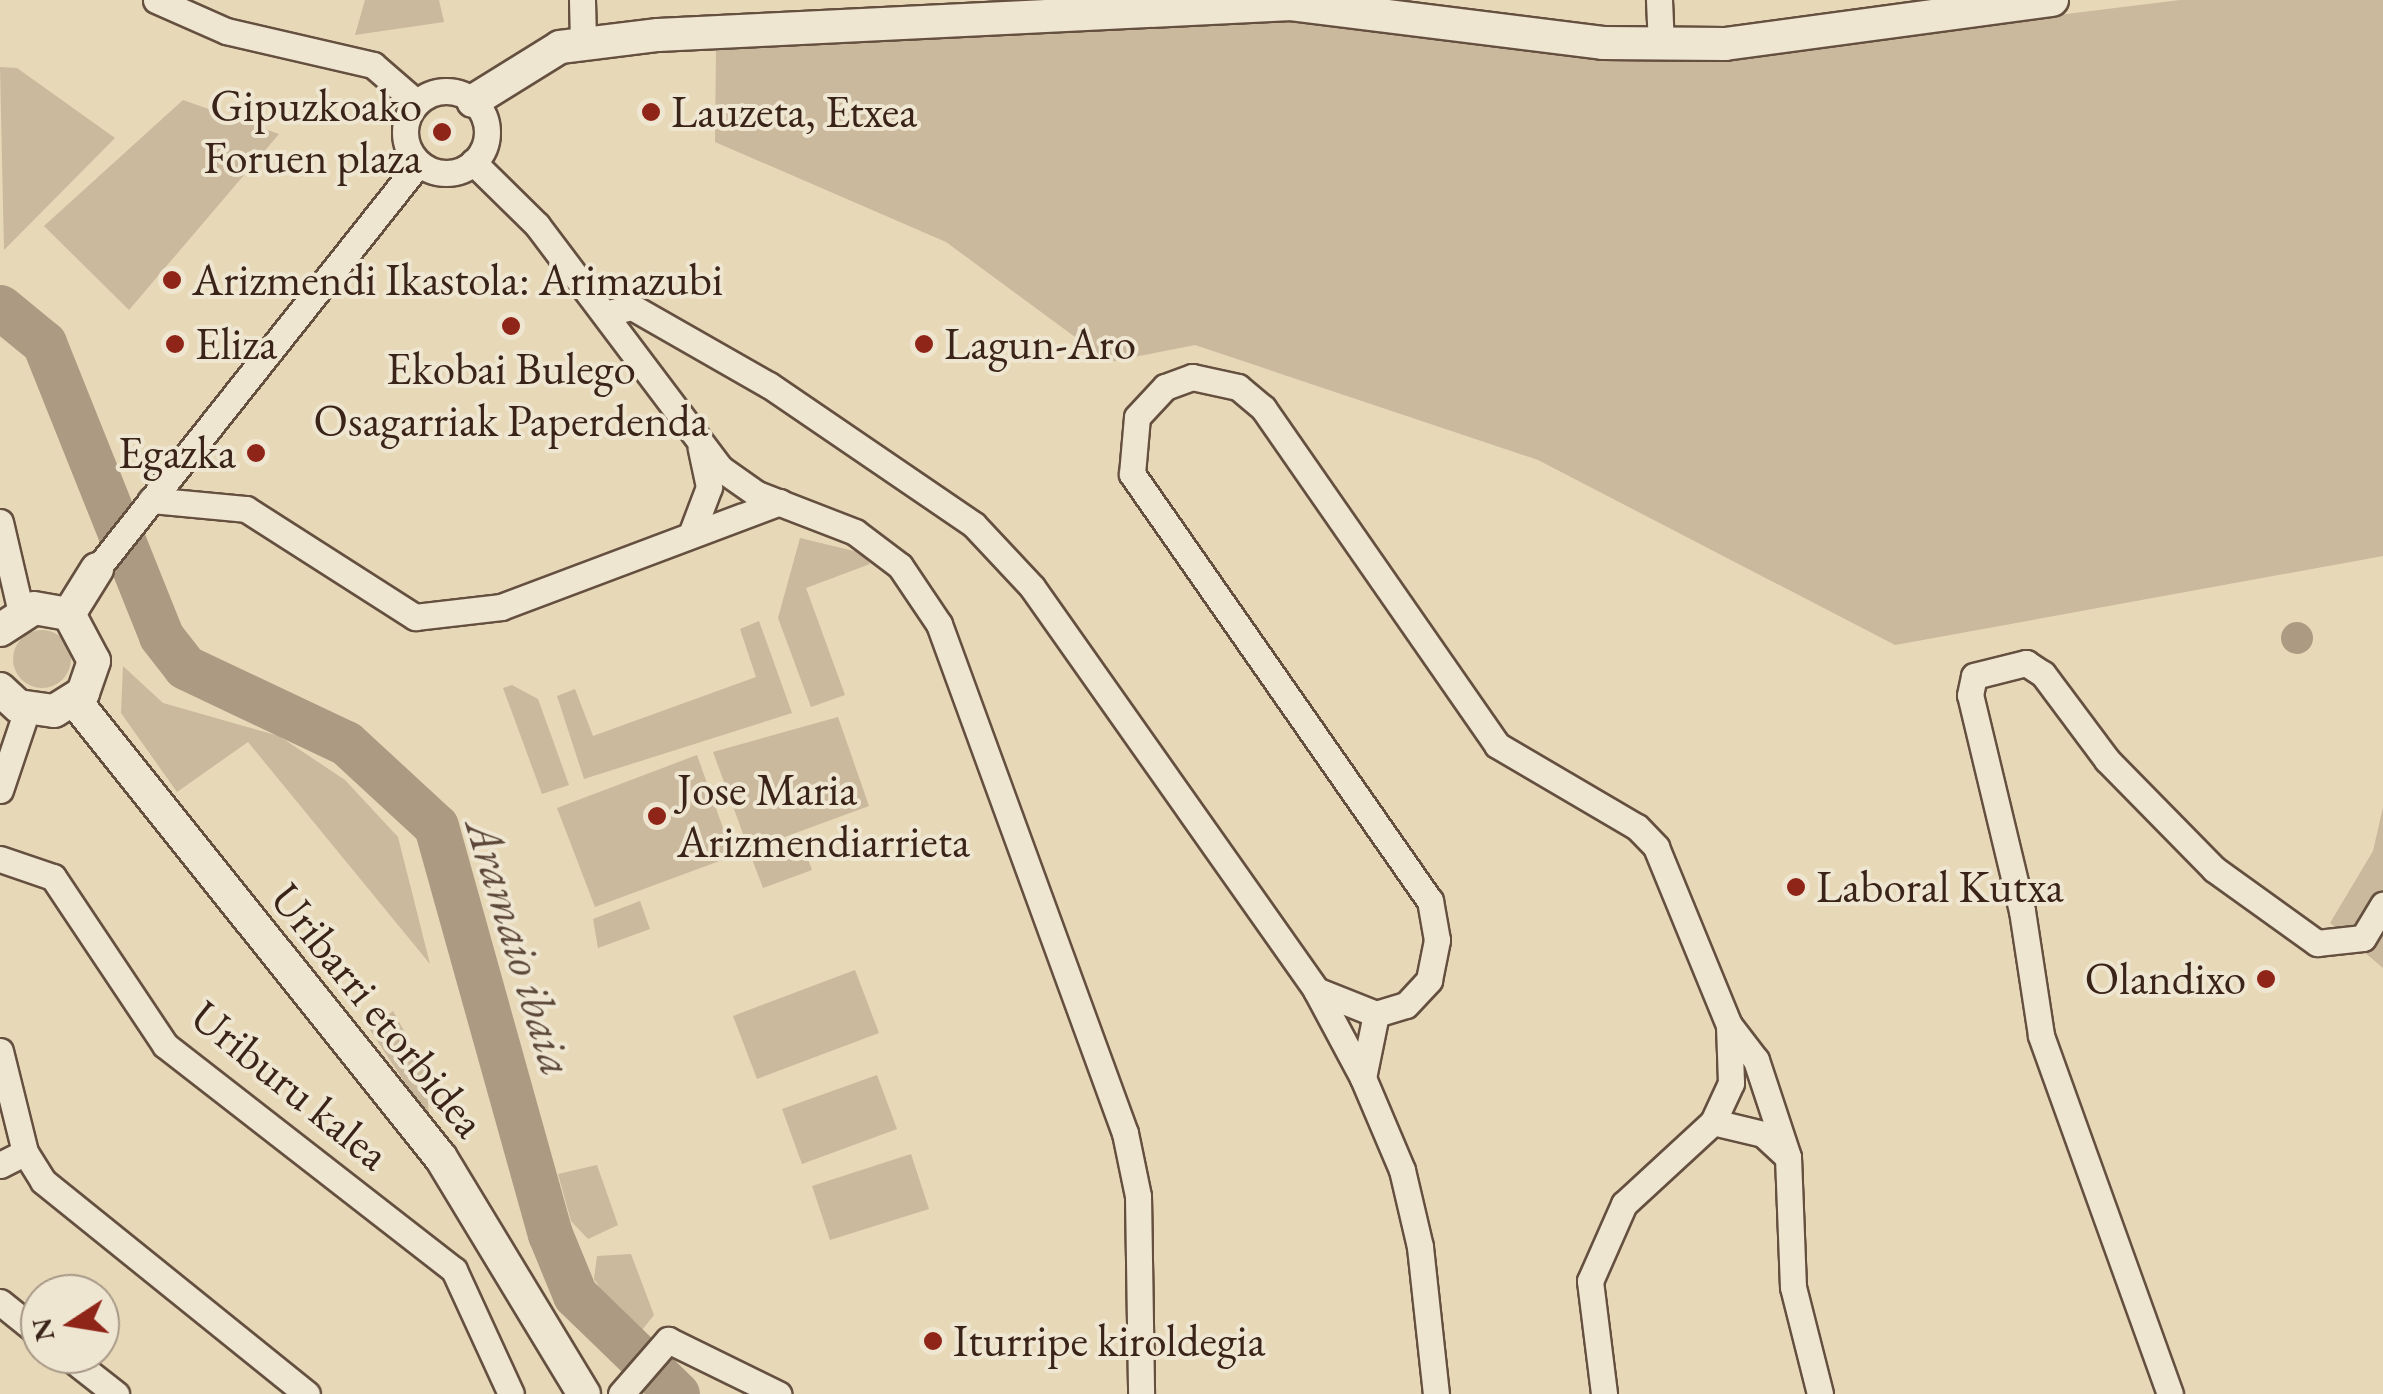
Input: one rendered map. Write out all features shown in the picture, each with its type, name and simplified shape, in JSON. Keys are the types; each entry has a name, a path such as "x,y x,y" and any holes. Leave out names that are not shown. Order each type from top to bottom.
{"street":[{"path":"156,0 226,31 373,66 417,103"},
{"path":"582,0 583,41"},
{"path":"1659,0 1661,45"},
{"path":"473,101 530,60 583,41 1129,6 1352,5 1661,45 1891,24 1927,8 1994,9 2052,0"},
{"path":"419,163 405,126 417,103 438,92 473,101"},
{"path":"419,163 452,172 473,162 487,132 473,101"},
{"path":"473,162 605,314 720,468 780,502 878,548 939,624 1125,1133 1138,1196 1141,1394"},
{"path":"69,614 97,569 419,163"},
{"path":"605,314 632,307 697,342 974,525 1078,647 1316,990 1364,1078 1402,1170 1420,1246 1436,1394"},
{"path":"1316,990 1376,1014 1406,1005 1430,980 1437,940 1430,901 1132,474 1136,417 1166,386 1192,376 1238,386 1263,408 1497,744 1637,826 1656,847 1729,1024 1756,1060 1788,1157 1793,1287 1820,1394"},
{"path":"692,532 709,488 700,443"},
{"path":"148,504 246,509 415,617 501,607 780,502"},
{"path":"0,522 11,621 69,614"},
{"path":"0,689 26,710 75,701 91,679 94,649 69,614"},
{"path":"2170,1394 2041,1035 2022,911 1970,696 1974,676 2026,663 2043,674 2108,760 2214,870 2277,918 2338,946 2363,938 2383,905"},
{"name":"Uribarri etorbidea","path":"75,701 440,1158 584,1394"},
{"path":"0,790 26,710"},
{"name":"Uriburu kalea","path":"0,859 53,877 165,1045 454,1270 511,1394"},
{"path":"1364,1078 1376,1014"},
{"path":"1604,1394 1590,1280 1624,1204 1714,1122 1730,1083 1729,1024"},
{"path":"0,1050 25,1152 43,1180 307,1394"},
{"path":"1714,1122 1762,1134 1788,1157"},
{"path":"0,1165 25,1152"},
{"path":"0,1302 20,1318"},
{"path":"624,1390 654,1349 681,1342 778,1394"},
{"path":"91,1374 116,1394"}],"shaded area":[{"path":"365,0 439,0 444,22 355,35"},
{"path":"2180,0 2383,0 2383,556 1895,645 1538,460 1195,345 1109,362 946,242 715,142 716,46 1258,19 1679,62"},
{"path":"0,67 17,68 115,138 4,250"},
{"path":"183,100 279,134 129,310 44,226"},
{"path":"800,538 862,553 870,564 806,588 845,695 811,707 778,618"},
{"path":"759,621 792,713 584,779 557,696 575,689 593,736 756,677 740,629"},
{"path":"2297,622 2308,627 2313,638 2308,649 2297,654 2286,649 2281,638 2286,627"},
{"path":"42,630 62,639 71,659 62,679 42,688 22,679 13,659 22,639"},
{"path":"123,666 163,703 279,736 345,780 398,837 430,964 248,742 177,792 121,713"},
{"path":"512,685 538,699 569,785 542,794 503,688"},
{"path":"838,717 869,806 749,850 713,752"},
{"path":"697,755 733,856 595,907 557,808"},
{"path":"2383,807 2383,968 2330,923 2373,851"},
{"path":"801,841 812,870 763,888 752,859"},
{"path":"640,901 650,929 598,948 593,919"},
{"path":"855,970 879,1033 757,1079 733,1016"},
{"path":"393,1011 426,1071 429,1119 370,1030"},
{"path":"877,1075 897,1129 802,1164 782,1109"},
{"path":"911,1154 929,1209 830,1240 812,1186"},
{"path":"597,1165 618,1225 588,1239 571,1221 558,1174"},
{"path":"631,1254 654,1315 634,1340 594,1279 597,1256"}],"waterway":[{"name":"Aramaio ibaia","path":"0,307 44,343 161,636 185,667 346,743 436,826 550,1234 575,1295 677,1394"}],"place":[{"name":"Lauzeta, Etxea","path":"651,112"},
{"name":"Gipuzkoako Foruen plaza","path":"442,132"},
{"name":"Arizmendi Ikastola: Arimazubi","path":"172,280"},
{"name":"Ekobai Bulego Osagarriak Paperdenda","path":"511,326"},
{"name":"Eliza","path":"175,344"},
{"name":"Lagun-Aro","path":"924,344"},
{"name":"Egazka","path":"256,453"},
{"name":"Jose Maria Arizmendiarrieta","path":"657,816"},
{"name":"Laboral Kutxa","path":"1796,887"},
{"name":"Olandixo","path":"2266,979"},
{"name":"Iturripe kiroldegia","path":"933,1341"}]}
